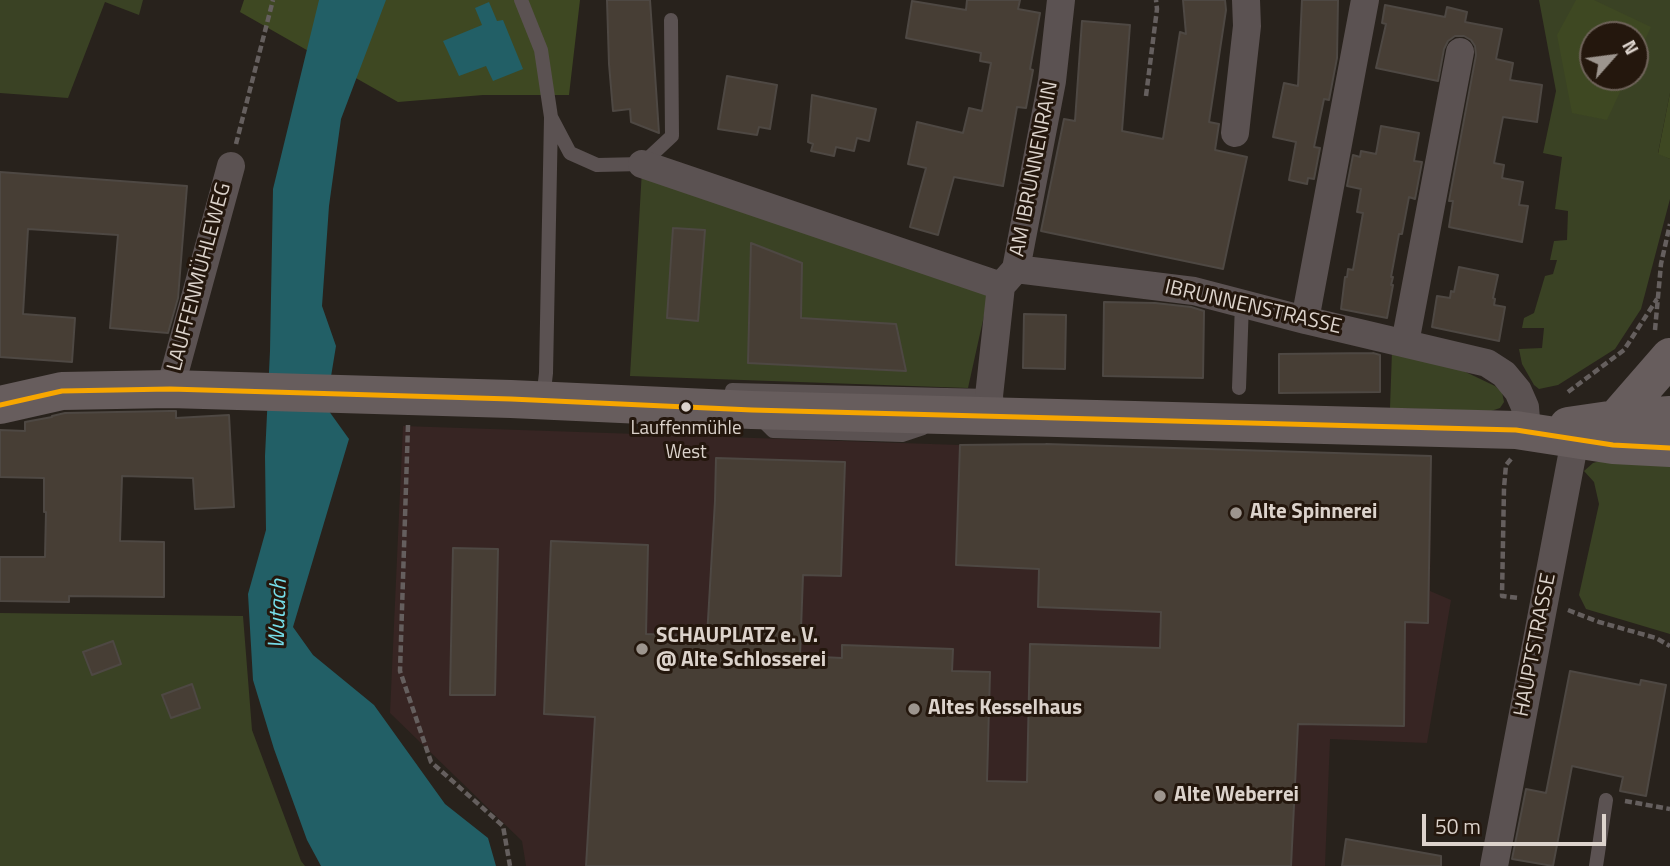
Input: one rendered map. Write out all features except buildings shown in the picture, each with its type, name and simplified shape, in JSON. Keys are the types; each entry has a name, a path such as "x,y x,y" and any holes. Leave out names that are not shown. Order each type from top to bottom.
{"main road":[{"path":"1616,419 1670,357"},
{"path":"0,405 62,391 170,389 408,396 448,391 543,401 643,399 752,410 980,409 1522,441 1574,418 1616,419 1670,415"},
{"path":"1574,418 1613,445 1670,448"}],"street":[{"name":"AM IBRUNNENRAIN","path":"980,409 1052,81 1060,0"},
{"path":"1235,133 1247,26 1246,0"},
{"path":"1305,320 1365,0"},
{"path":"1405,343 1460,52"},
{"name":"IBRUNNENSTRASSE","path":"642,164 1009,277 1194,291 1487,363 1504,374 1518,391 1525,407 1522,441"},
{"name":"LAUFFENMÜHLEWEG","path":"170,389 231,166"},
{"name":"HAUPTSTRASSE","path":"1496,866 1545,601 1574,418"}],"lane":[{"path":"521,0 541,50 551,117 546,373 543,401"},
{"path":"551,117 570,153 597,165 642,164 673,136 671,20"},
{"path":"1239,388 1242,303"},
{"path":"714,390 980,409"},
{"path":"1596,866 1606,800"}],"path":[{"path":"231,166 273,0"},
{"path":"1146,96 1156,0"},
{"path":"1574,418 1658,298 1661,264 1670,224"},
{"path":"408,396 400,671 431,762 503,826 510,866"},
{"path":"1522,441 1506,465 1502,596 1545,601 1599,622 1656,638 1670,646"},
{"path":"1606,800 1670,809"}],"shaded area":[{"path":"403,426 960,445 1046,444 1431,456 1430,591 1451,600 1427,743 1330,739 1325,866 526,866 522,841 390,713"}],"green space":[{"path":"0,0 143,0 139,15 105,2 68,98 0,93"},
{"path":"244,0 580,0 569,95 483,95 398,102 240,12"},
{"path":"1539,0 1670,0 1670,93 1658,153 1670,159 1670,199 1641,309 1615,349 1558,385 1539,389 1522,364 1519,349 1542,348 1544,328 1522,328 1524,318 1534,313 1545,276 1553,274 1557,260 1550,260 1554,241 1567,240 1568,211 1555,209 1562,157 1543,153 1556,91"},
{"path":"1576,0 1594,0 1638,21 1579,21 1579,91 1620,91 1607,120 1572,113 1557,35"},
{"path":"1670,93 1670,159 1658,154"},
{"path":"642,170 989,293 968,388 630,376"},
{"path":"1392,351 1453,366 1495,386 1502,392 1504,402 1500,408 1491,411 1390,408"},
{"path":"1613,457 1670,462 1670,634 1586,609 1579,595 1599,504 1594,482 1584,471 1593,463"},
{"path":"0,613 243,616 252,730 305,866 0,866"}],"water":[{"name":"Wutach","path":"319,0 386,0 341,119 329,206 322,306 336,346 326,407 349,439 293,627 313,655 374,705 445,804 488,838 496,866 321,866 307,840 274,749 253,680 248,594 266,530 265,456 273,189"},
{"path":"489,2 497,21 503,20 523,69 493,81 486,66 459,76 443,41 482,25 475,8"}],"transit line":[{"path":"0,405 62,391 170,389 511,399 752,410 1516,430 1613,445 1670,448"}],"place":[{"name":"Lauffenmühle West","path":"686,407"},
{"name":"Alte Spinnerei","path":"1236,513"},
{"name":"SCHAUPLATZ e. V. @ Alte Schlosserei","path":"642,649"},
{"name":"Altes Kesselhaus","path":"914,709"},
{"name":"Alte Weberrei","path":"1160,796"}]}
